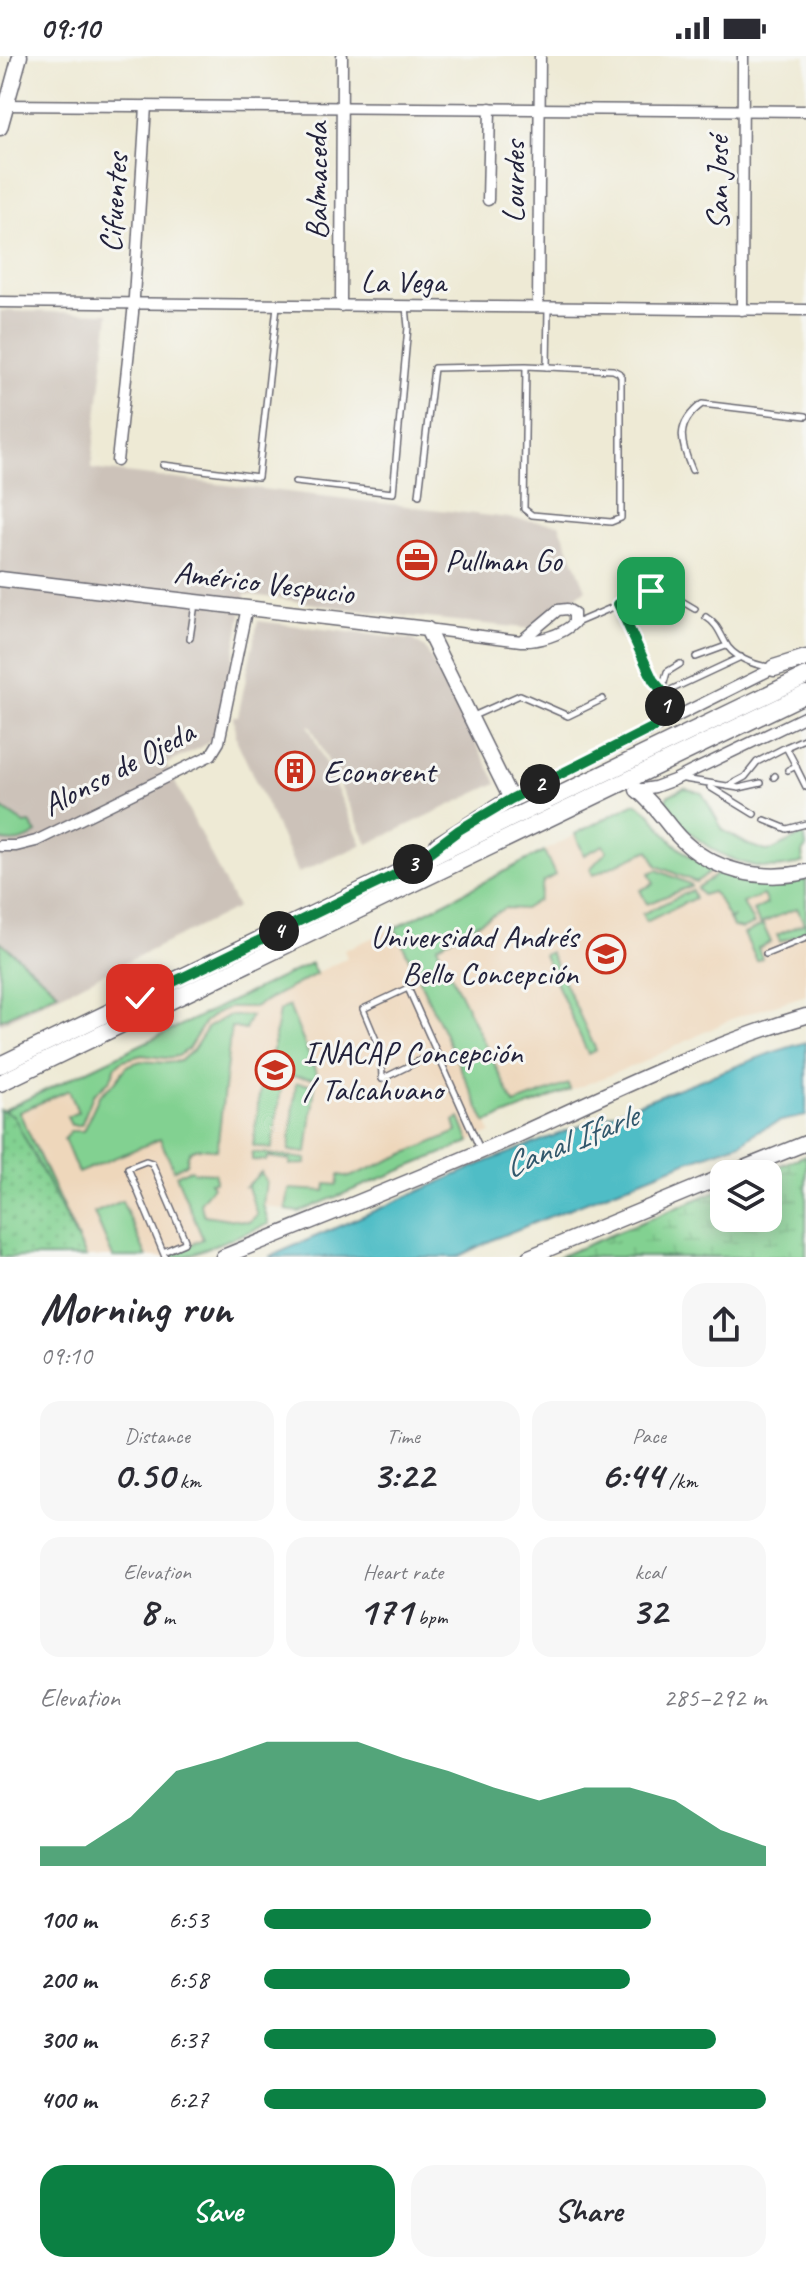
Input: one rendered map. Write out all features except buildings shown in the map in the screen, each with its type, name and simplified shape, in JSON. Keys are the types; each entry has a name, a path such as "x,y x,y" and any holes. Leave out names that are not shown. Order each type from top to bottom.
{"main road":[{"path":"774,668 806,658"},
{"path":"0,1065 806,676"},
{"path":"0,1083 806,694"},
{"path":"603,792 637,790"},
{"path":"407,869 459,830 511,799"}],"street":[{"path":"0,128 3,105 20,56"},
{"name":"Balmaceda","path":"341,306 342,56"},
{"name":"Lourdes","path":"540,56 543,308"},
{"name":"San José","path":"742,310 743,56"},
{"path":"3,105 806,111"},
{"name":"Cifuentes","path":"117,461 146,106"},
{"path":"488,200 490,108"},
{"name":"La Vega","path":"0,302 806,310"},
{"name":"Américo Vespucio","path":"0,579 521,641 535,640 571,626"},
{"name":"Alonso de Ojeda","path":"0,846 36,841 211,755 219,742 247,607"},
{"path":"521,641 558,610 567,609 574,613 571,626"},
{"path":"427,629 511,799 774,668"},
{"path":"637,790 674,780 806,716"},
{"path":"637,790 679,836 707,859 754,874 778,876 806,872"},
{"path":"223,1257 736,1040 806,1016"},
{"path":"764,1160 806,1143"},
{"path":"529,1257 710,1182"}],"lane":[{"path":"163,465 258,477 277,305"},
{"path":"295,482 393,493 408,327 406,306"},
{"path":"543,308 547,367"},
{"path":"419,495 434,368 526,366 613,370 621,375 623,513 616,522 532,515 524,509 526,366"},
{"path":"692,470 682,447 682,432 689,414 702,404 806,416"},
{"path":"571,626 644,592 673,596 695,609"},
{"path":"190,638 195,601"},
{"path":"618,604 653,680 664,693"},
{"path":"706,617 719,629 726,646 758,665 774,668"},
{"path":"696,657 726,646"},
{"path":"664,693 741,657"},
{"path":"654,727 664,711 667,672 680,664"},
{"path":"470,718 520,695 568,716 603,699"},
{"path":"724,787 745,777 757,762 806,738"},
{"path":"786,747 806,787"},
{"path":"788,770 796,766"},
{"path":"674,780 748,788 761,783"},
{"path":"706,784 754,814"},
{"path":"765,820 787,829 806,824"},
{"path":"766,954 806,938"},
{"path":"437,1052 382,1079 381,1052 363,1009 408,988 437,1052 481,1150"},
{"path":"146,1161 152,1163 185,1240 164,1254 128,1168 146,1161"}],"shaded area":[{"path":"0,311 109,313 91,469 559,524 586,589 534,629 387,614 245,594 220,730 207,744 166,764 237,908 0,1024"},
{"path":"258,621 413,640 425,648 497,783 368,844 308,725 362,845 298,873 237,741 233,716 238,716"},
{"path":"635,803 644,807 691,858 719,873 743,880 806,880 806,995 734,1018 643,1062 487,1123 491,1133 299,1212 264,1206 269,1224 184,1257 86,1257 16,1106 311,963 316,973 347,958 344,950 422,916"}],"green space":[{"path":"684,788 702,793 723,830 749,845 766,851 773,850 804,834 806,847 802,853 803,862 784,867 764,867 725,856 707,846 677,818 666,802 667,796"},
{"path":"635,803 650,814 680,849 713,870 696,882 657,866 649,850 593,875 590,869 607,851 603,845 584,855 575,834"},
{"path":"0,807 25,824 30,823 37,833 19,841 0,840"},
{"path":"544,851 555,875 543,882 538,900 524,909 505,908 437,946 514,1104 568,1084 570,1090 486,1123 395,928"},
{"path":"657,870 691,886 647,904 640,890 654,884 649,873"},
{"path":"719,873 743,880 806,880 806,932 780,942 777,935 804,923 797,908 760,924 753,911 767,904 763,895 743,903 754,924 742,929 733,927 730,920 734,917 729,919 718,898 712,892 702,895 697,888"},
{"path":"692,890 695,898 646,922 642,914"},
{"path":"763,925 771,942 758,948 762,958 757,961 744,934"},
{"path":"0,941 58,992 0,1020"},
{"path":"550,952 596,1050 588,1054 544,955"},
{"path":"311,963 316,974 254,1007 230,1007 216,1013 205,1022 188,1049 178,1056 142,1055 123,1060 116,1066 110,1080 93,1095 81,1125 71,1125 67,1117 78,1112 69,1090 19,1112 86,1257 0,1257 0,1112"},
{"path":"289,1006 316,1079 269,1074 279,1011"},
{"path":"228,1016 251,1016 245,1030 231,1027 217,1150 193,1150 187,1157 187,1163 174,1170 160,1139 78,1173 64,1139 70,1131 83,1131 99,1096 128,1065 141,1061 180,1061 193,1050 208,1027"},
{"path":"261,1079 282,1081 272,1149 253,1146"},
{"path":"296,1083 315,1085 307,1153 289,1151"},
{"path":"0,1110 13,1115 86,1257 0,1257"},
{"path":"460,1118 470,1142 299,1212 286,1210 289,1189 325,1191 326,1184 337,1185 339,1175 350,1177 457,1132 454,1121"},
{"path":"252,1152 307,1159 306,1164 290,1165 290,1160 267,1157 266,1161 252,1160"},
{"path":"806,1155 806,1257 558,1257 710,1194 710,1232 782,1232 782,1165"},
{"path":"191,1169 215,1173 215,1182 210,1182 213,1186 200,1203 204,1215 249,1222 257,1215 246,1187 261,1172 266,1182 263,1205 269,1224 184,1257 174,1257 172,1253 203,1239 176,1175"},
{"path":"122,1201 147,1257 113,1257 94,1213"}],"water":[{"name":"Canal Ifarle","path":"806,1042 806,1116 781,1121 757,1131 741,1143 496,1238 457,1257 269,1257 488,1161"}],"place":[{"name":"Pullman Go","path":"417,560"},
{"name":"Econorent","path":"295,771"},
{"name":"Universidad Andrés Bello Concepción","path":"606,954"},
{"name":"INACAP Concepción / Talcahuano","path":"275,1070"}],"route":[{"path":"140,998 407,869 459,830 511,799 654,727 664,711 664,693 656,686 618,604 651,591"}]}
